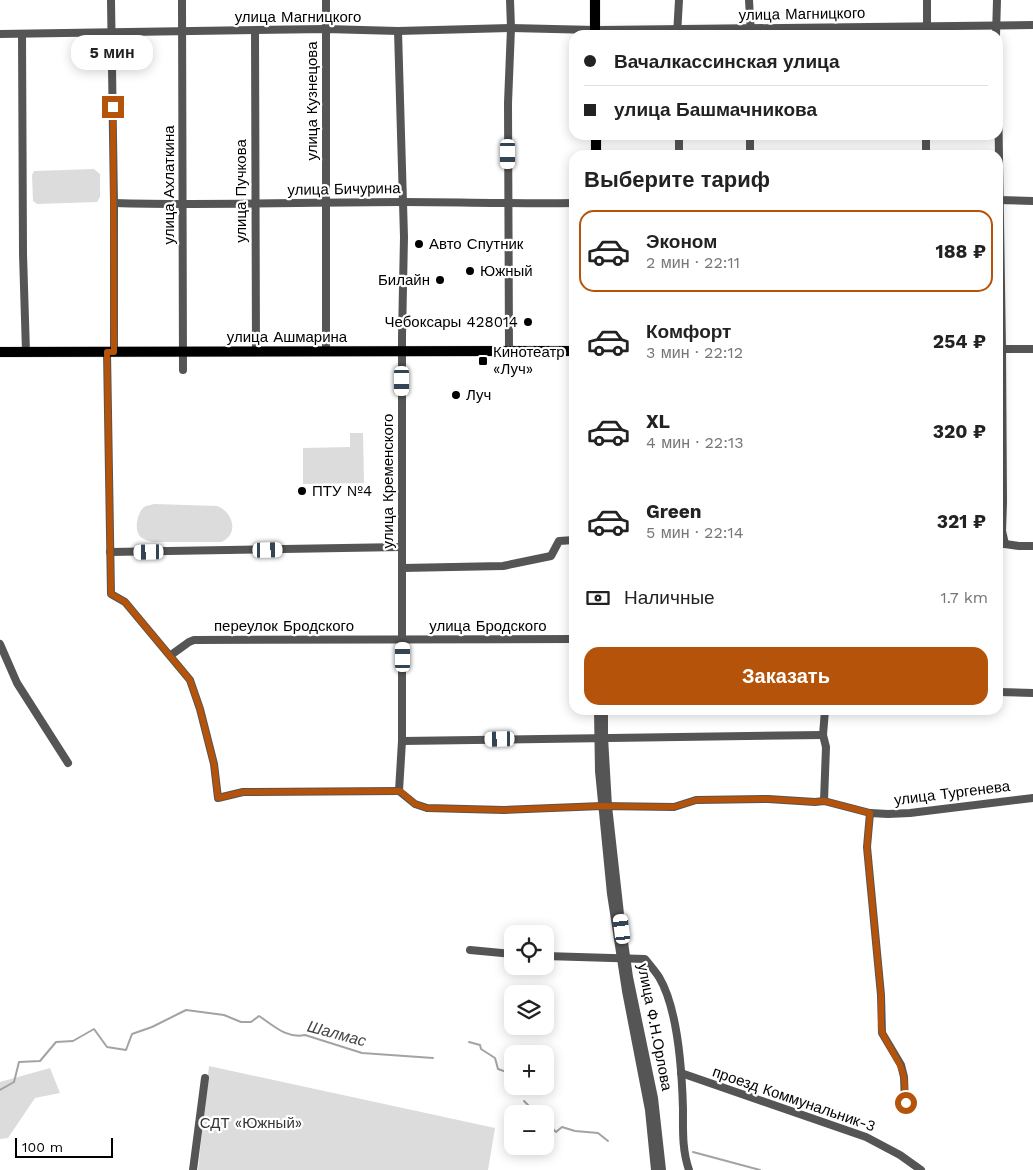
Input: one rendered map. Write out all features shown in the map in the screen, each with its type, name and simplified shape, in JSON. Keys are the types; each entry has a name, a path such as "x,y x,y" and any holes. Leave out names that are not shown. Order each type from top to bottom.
{"main road":[{"path":"595,0 598,30"},
{"path":"598,30 601,0"},
{"name":"улица Ашмарина","path":"0,352 569,351"}],"street":[{"path":"111,0 114,203 111,352 111,594 125,602 190,680 200,709 214,764 218,798 243,792 400,791"},
{"name":"улица Ахлаткина","path":"182,0 183,370"},
{"name":"улица Кузнецова","path":"326,0 326,352"},
{"path":"509,351 508,103 511,28 510,0"},
{"path":"677,30 679,0"},
{"path":"750,0 751,30"},
{"path":"927,0 927,30"},
{"path":"996,30 997,0"},
{"name":"улица Магницкого","path":"810,30 1033,25"},
{"name":"улица Магницкого","path":"0,34 326,29 398,31 511,28 569,31"},
{"name":"улица Пучкова","path":"254,30 256,352"},
{"name":"улица Кременского","path":"398,31 404,236 402,351 403,640 400,791"},
{"path":"22,34 23,254 26,352"},
{"path":"1003,200 1033,201"},
{"name":"улица Бичурина","path":"114,203 183,205 402,202 569,203"},
{"path":"1003,349 1033,349"},
{"path":"402,568 503,566 551,556 560,541 569,540"},
{"path":"1003,543 1033,546"},
{"path":"110,552 402,547"},
{"name":"улица Бродского","path":"403,640 569,639"},
{"name":"переулок Бродского","path":"171,656 194,640 403,640"},
{"path":"0,644 18,683 68,763"},
{"path":"1003,692 1033,693"},
{"name":"улица Ф.Н.Орлова","path":"599,715 611,894 649,1110 655,1170"},
{"name":"улица Ф.Н.Орлова","path":"601,737 603,715"},
{"path":"824,801 826,747 823,735 825,715"},
{"path":"402,741 823,735"},
{"name":"улица Тургенева","path":"400,791 415,804 427,808 504,810 605,806 674,807 696,800 768,799 824,801 870,813 888,814 1033,798"},
{"path":"870,813 867,847 881,995 882,1033 900,1065 904,1077 906,1103"},
{"path":"470,950 504,953"},
{"path":"554,956 645,959 659,977 665,988 675,1026 681,1074 684,1151 689,1170"},
{"name":"улица Ф.Н.Орлова","path":"623,959 654,1098 662,1170"},
{"name":"проезд Коммунальник-3","path":"681,1074 866,1136 922,1170"},
{"path":"193,1170 205,1078"}],"green space":[{"path":"94,169 100,174 100,197 97,202 37,204 33,201 32,175 34,171"},
{"path":"350,433 363,433 364,483 303,484 303,448 350,447"},
{"path":"154,504 217,506 227,513 232,529 227,539 221,542 153,542 143,539 137,528 138,519 143,508"},
{"name":"СДТ «Южный»","path":"209,1066 495,1128 488,1170 198,1170"},
{"path":"50,1068 60,1093 35,1098 8,1138 0,1139 0,1082"}],"waterway":[{"name":"Шалмас","path":"0,1090 14,1082 19,1062 40,1061 56,1042 73,1041 94,1029 107,1047 126,1050 132,1034 152,1027 186,1010 224,1015 241,1022 251,1022 259,1016 286,1033 298,1036 305,1035 362,1053 433,1058"},
{"name":"Шалмас","path":"469,1042 480,1045 481,1049 495,1058 498,1069 504,1071"},
{"name":"Шалмас","path":"524,1101 528,1105"},
{"name":"Шалмас","path":"554,1130 556,1132 562,1127 575,1131 598,1133 608,1141"},
{"name":"Шалмас","path":"693,1152 760,1170"}],"place":[{"name":"Авто Спутник","path":"419,244"},
{"name":"Южный","path":"470,271"},
{"name":"Билайн","path":"440,280"},
{"name":"Чебоксары 428014","path":"528,322"},
{"name":"Кинотеатр «Луч»","path":"483,361"},
{"name":"Луч","path":"456,395"},
{"name":"ПТУ №4","path":"302,491"}],"route":[{"path":"113,107 114,352 107,352 111,594 125,602 188,675 200,709 214,764 218,798 243,792 400,791 415,804 427,808 504,810 602,806 674,807 696,800 768,799 824,801 870,813 867,847 870,896 881,995 882,1033 900,1065 904,1077 906,1103"}]}
